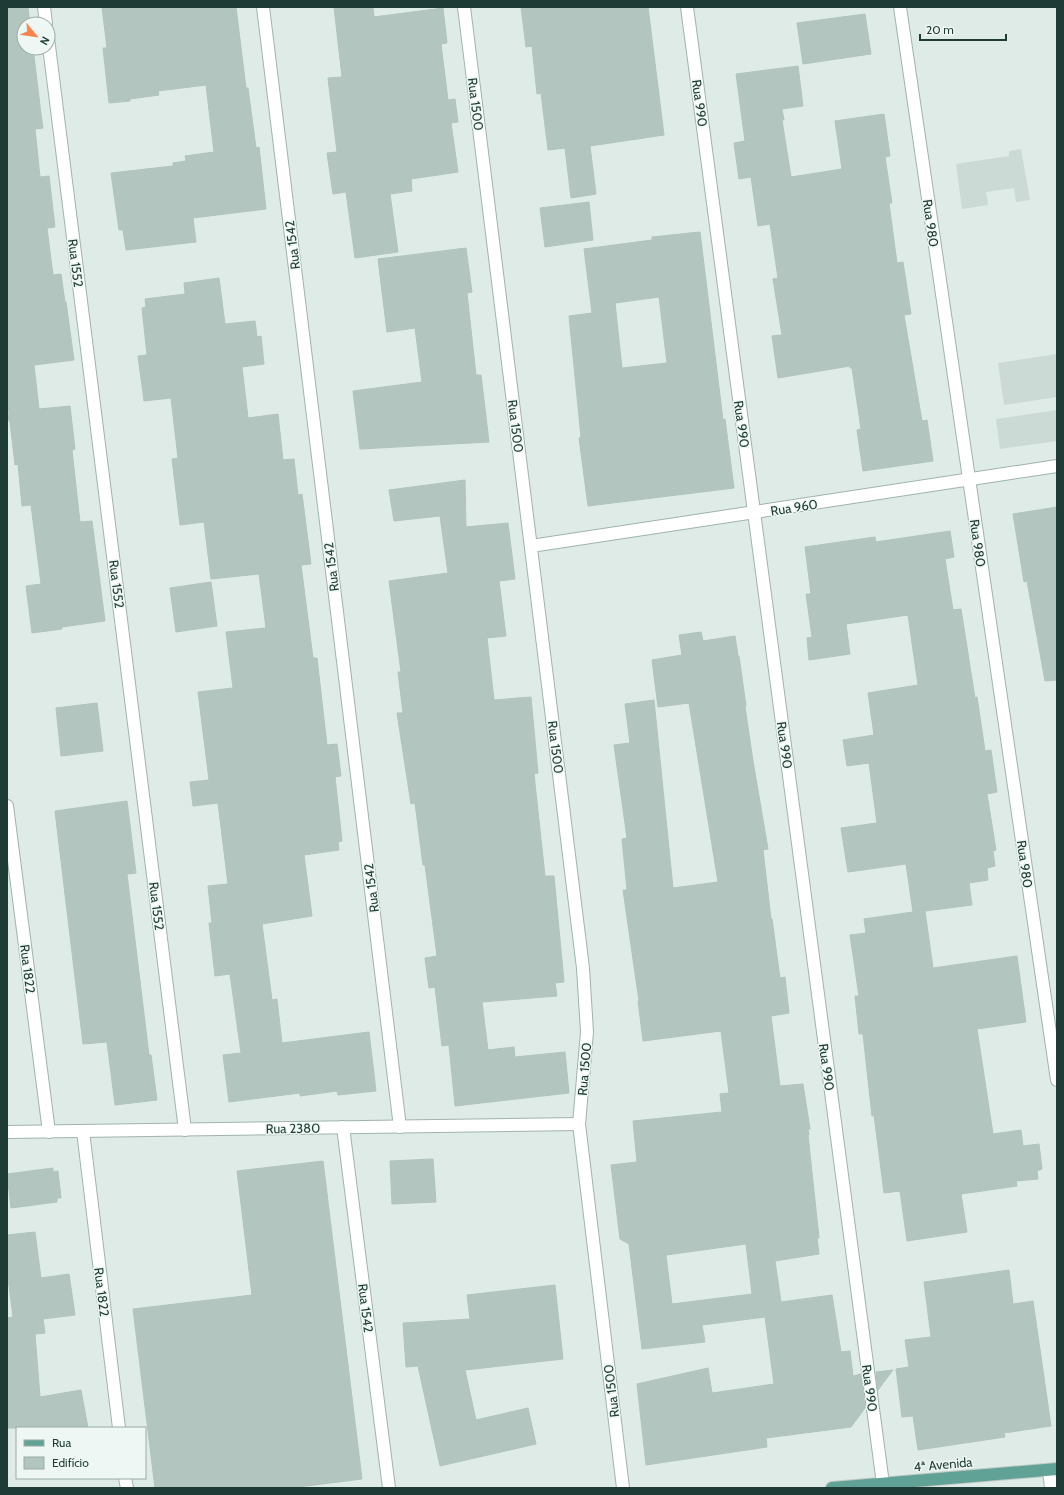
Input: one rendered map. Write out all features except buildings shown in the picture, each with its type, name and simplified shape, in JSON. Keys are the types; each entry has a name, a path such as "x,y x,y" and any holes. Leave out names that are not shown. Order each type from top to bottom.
{"main road":[{"name":"4ª Avenida","path":"832,1488 1053,1469"}],"street":[{"name":"Rua 1542","path":"263,7 400,1127"},
{"name":"Rua 1500","path":"464,7 583,968 587,1032 579,1124 623,1488"},
{"name":"Rua 990","path":"687,7 882,1484"},
{"name":"Rua 980","path":"900,7 1057,1080"},
{"name":"Rua 1552","path":"50,56 185,1130"},
{"name":"Rua 960","path":"531,546 1057,466"},
{"name":"Rua 1822","path":"7,806 49,1132"},
{"name":"Rua 2380","path":"7,1132 579,1124"},
{"name":"Rua 1542","path":"343,1127 389,1488"},
{"name":"Rua 1822","path":"83,1132 119,1427"},
{"path":"1051,1488 1053,1469"}],"shaded area":[{"path":"1021,149 1030,200 1016,202 1014,188 986,192 988,205 962,209 956,164 1009,156 1009,151"},
{"path":"1057,354 1057,397 1004,405 998,363"},
{"path":"1057,410 1057,441 1000,449 996,419"}]}
